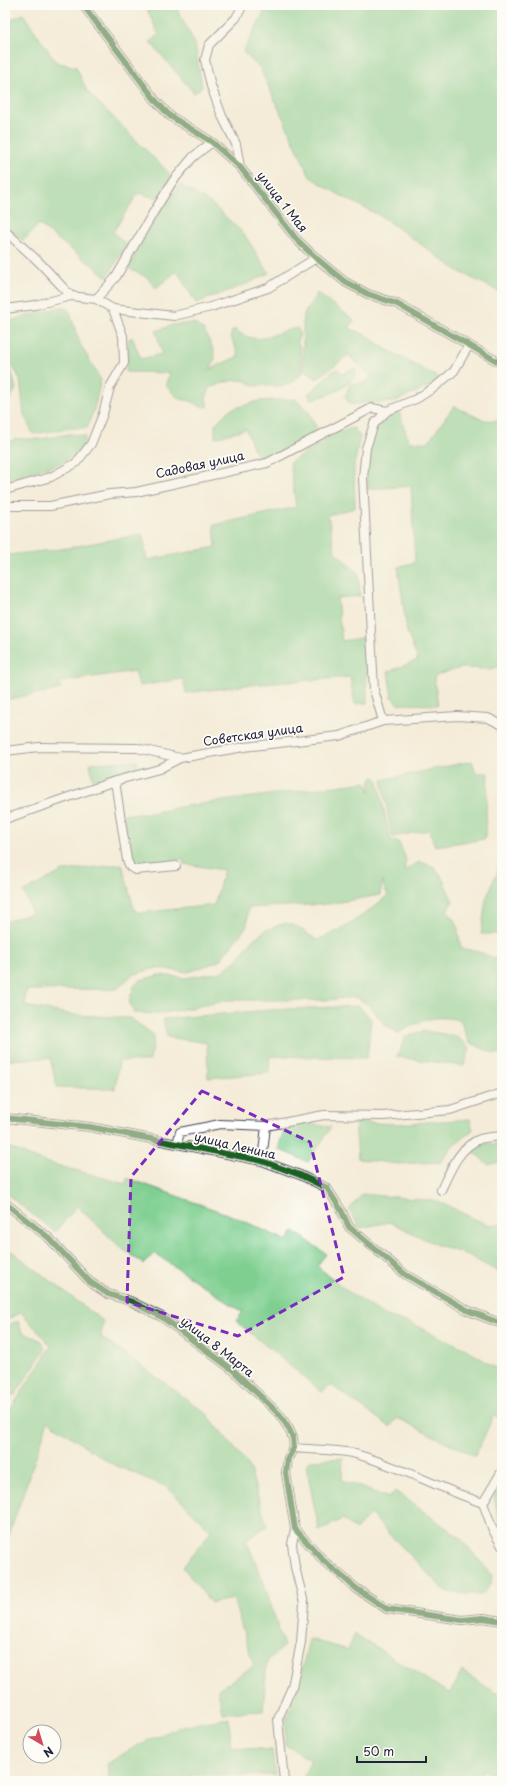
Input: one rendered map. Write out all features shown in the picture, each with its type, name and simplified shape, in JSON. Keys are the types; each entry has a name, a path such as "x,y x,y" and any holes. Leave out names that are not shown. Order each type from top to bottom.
{"street":[{"name":"улица 1 Мая","path":"83,5 156,101 170,116 212,142 240,167 296,240 316,258 345,282 368,294 397,304 502,364"},
{"path":"240,167 236,144 222,116 205,60 209,45 236,18 243,5"},
{"path":"96,299 116,277 152,213 174,181 193,157 212,142"},
{"path":"5,231 39,262 71,296"},
{"path":"5,309 35,305 71,296 96,299 113,309 174,316 211,307 268,288 316,258"},
{"path":"5,490 51,477 76,463 91,444 103,414 110,387 124,363 123,336 113,309"},
{"name":"Садовая улица","path":"383,721 374,690 363,478 366,448 374,424 387,411 416,400 435,387 454,371 469,345"},
{"name":"Садовая улица","path":"5,506 50,506 110,494 136,492 267,463 372,408 387,411"},
{"name":"Советская улица","path":"5,751 39,747 137,748 180,758 244,747 339,736 383,721 457,716 488,718 502,725"},
{"path":"5,819 115,781 159,769 180,758"},
{"path":"115,781 127,860 130,867 136,870 176,866"},
{"path":"177,1144 180,1132 220,1124 266,1126 324,1115 383,1116 450,1110 502,1093"},
{"name":"улица Ленина","path":"5,1118 90,1127 262,1161 300,1175 327,1188 341,1210 349,1227 379,1254 406,1275 469,1311 502,1324"},
{"path":"262,1161 266,1126"},
{"path":"440,1190 464,1148 480,1139 502,1136"},
{"name":"улица 8 Марта","path":"5,1203 49,1238 90,1282 108,1294 130,1301 162,1317 233,1370 280,1415 293,1438 294,1448"},
{"path":"284,1781 278,1719 292,1687 301,1642 304,1603 295,1567 292,1544 294,1529 286,1473 288,1458 294,1448 351,1453 427,1480 456,1494 483,1503"},
{"path":"483,1503 502,1472"},
{"path":"483,1503 493,1530 502,1546"},
{"path":"294,1529 325,1562 357,1589 387,1609 462,1620 483,1618 502,1621"}],"highlighted area":[{"path":"202,1091 310,1142 344,1277 238,1336 127,1302 131,1177"}],"green space":[{"path":"145,5 175,5 195,44 202,87 194,93 150,42 159,35"},
{"path":"268,5 502,5 502,293 458,271 384,218 338,194 310,177 260,68 243,52"},
{"path":"5,11 12,19 23,14 56,62 76,67 87,91 172,176 157,198 138,193 113,232 127,245 107,277 39,224 23,241 5,225 5,185 11,179 5,175"},
{"path":"180,184 213,205 244,234 269,273 249,283 196,303 177,271 156,288 148,278 128,268 146,233"},
{"path":"317,293 354,320 349,328 366,335 384,348 439,378 428,387 393,402 350,404 345,396 350,384 366,383 371,376 348,355 317,379 303,370 303,316"},
{"path":"61,307 69,310 80,344 101,380 94,409 87,428 73,428 33,434 24,415 20,379 8,358 16,389 5,406 5,322"},
{"path":"193,323 204,330 214,351 215,359 210,369 239,356 231,337 231,333 234,329 243,335 258,339 298,328 300,336 297,341 300,348 302,374 289,384 281,386 253,386 248,382 238,380 221,384 210,388 206,398 208,407 200,406 191,401 179,399 167,387 166,382 171,373 126,372 129,339 132,337 141,359 162,354 156,331 172,325"},
{"path":"337,369 343,374 350,370 356,369 355,375 351,381 339,390 311,399 308,394"},
{"path":"295,399 309,412 318,431 276,454 258,460 246,429 215,438 215,424 229,410 258,401"},
{"path":"454,406 483,420 502,421 502,665 491,669 460,668 434,676 438,705 398,704 392,697 388,672 418,660 407,632 398,567 415,562 411,486 367,489 369,447 374,432 378,426 399,412 409,442 428,442"},
{"path":"354,428 360,437 354,466 355,508 328,515 335,552 358,573 360,596 337,598 342,641 366,637 367,703 355,704 350,677 249,685 186,693 183,679 139,686 135,671 59,682 61,689 5,700 5,548 8,555 61,549 143,534 147,560 216,547 214,525 296,507 290,462 341,430"},
{"path":"69,434 85,436 84,444 73,456 55,465 5,480 5,444 15,439 41,439"},
{"path":"137,761 138,772 93,780 90,763"},
{"path":"472,761 476,773 488,773 485,839 435,846 429,830 392,837 382,780"},
{"path":"373,777 378,781 390,839 399,843 406,859 404,871 419,862 427,864 438,872 453,901 447,910 457,924 461,948 479,952 502,961 502,1054 492,1053 469,1042 460,1020 450,1018 428,1019 398,1033 384,1024 370,1006 356,997 326,1000 231,1000 158,1014 134,1013 129,1001 134,986 140,980 159,975 185,978 221,972 239,958 252,940 266,930 285,923 296,926 317,940 354,921 372,909 388,895 382,881 380,895 329,904 248,908 247,926 219,961 188,972 156,968 132,975 117,989 26,990 25,1006 74,1015 130,1018 154,1035 150,1061 119,1061 115,1089 57,1087 50,1058 5,1060 5,974 8,973 5,954 5,922 32,913 24,892 63,871 122,864 134,909 139,913 214,905 224,870 184,864 183,859 134,865 130,859 124,814 146,814 185,806 366,782 370,792 370,783"},
{"path":"501,833 502,934 481,934 486,899 498,870"},
{"path":"359,1006 371,1019 367,1058 270,1056 269,1073 208,1078 207,1043 167,1037 163,1019 268,1010"},
{"path":"425,1031 456,1036 470,1048 464,1066 397,1057 406,1036"},
{"path":"470,1119 473,1130 453,1145 441,1162 398,1164 358,1159 355,1122 397,1124"},
{"path":"304,1123 331,1127 308,1162 278,1149 285,1127"},
{"path":"486,1144 502,1144 502,1161 488,1165 472,1150"},
{"path":"5,1146 45,1162 126,1184 127,1178 235,1217 287,1241 294,1231 326,1254 317,1266 346,1290 384,1315 412,1324 466,1349 502,1372 502,1419 494,1415 475,1456 397,1418 390,1427 331,1385 322,1392 236,1321 243,1312 154,1253 144,1264 121,1248 77,1206 55,1232 5,1193"},
{"path":"362,1194 438,1201 485,1224 502,1225 502,1274 468,1255 437,1245 390,1222 360,1228 349,1210"},
{"path":"5,1246 103,1321 101,1337 206,1413 249,1466 267,1526 246,1540 263,1580 284,1646 267,1661 263,1711 222,1713 218,1689 254,1666 233,1599 211,1603 183,1567 211,1531 167,1487 110,1463 48,1421 5,1547 5,1418 51,1346 21,1312 5,1321"},
{"path":"18,1321 22,1332 42,1341 45,1349 15,1395 5,1397 5,1326"},
{"path":"343,1458 342,1480 389,1498 395,1491 459,1537 492,1575 491,1585 481,1595 446,1592 370,1514 356,1530 343,1519 319,1530 306,1465 311,1460"},
{"path":"502,1483 502,1526 499,1521 494,1496"},
{"path":"355,1634 450,1694 462,1671 502,1697 502,1781 484,1770 475,1781 302,1781 311,1760 285,1745 286,1718 296,1695 309,1639 348,1650"},
{"path":"229,1718 231,1747 272,1750 275,1775 191,1775 190,1781 110,1781 107,1764 138,1745 181,1726"}],"cycle path":[{"path":"83,5 156,101 170,116 212,142 240,167 297,240 316,258 345,282 368,294 397,304 502,364"},
{"path":"5,1118 90,1127 262,1161 300,1175 327,1188 341,1210 349,1227 406,1275 469,1311 502,1324"},
{"path":"5,1203 49,1238 90,1282 108,1294 130,1301 162,1317 233,1370 280,1415 293,1438 294,1448 288,1458 286,1473 295,1529 325,1562 357,1589 387,1609 462,1620 483,1618 502,1621"}]}
